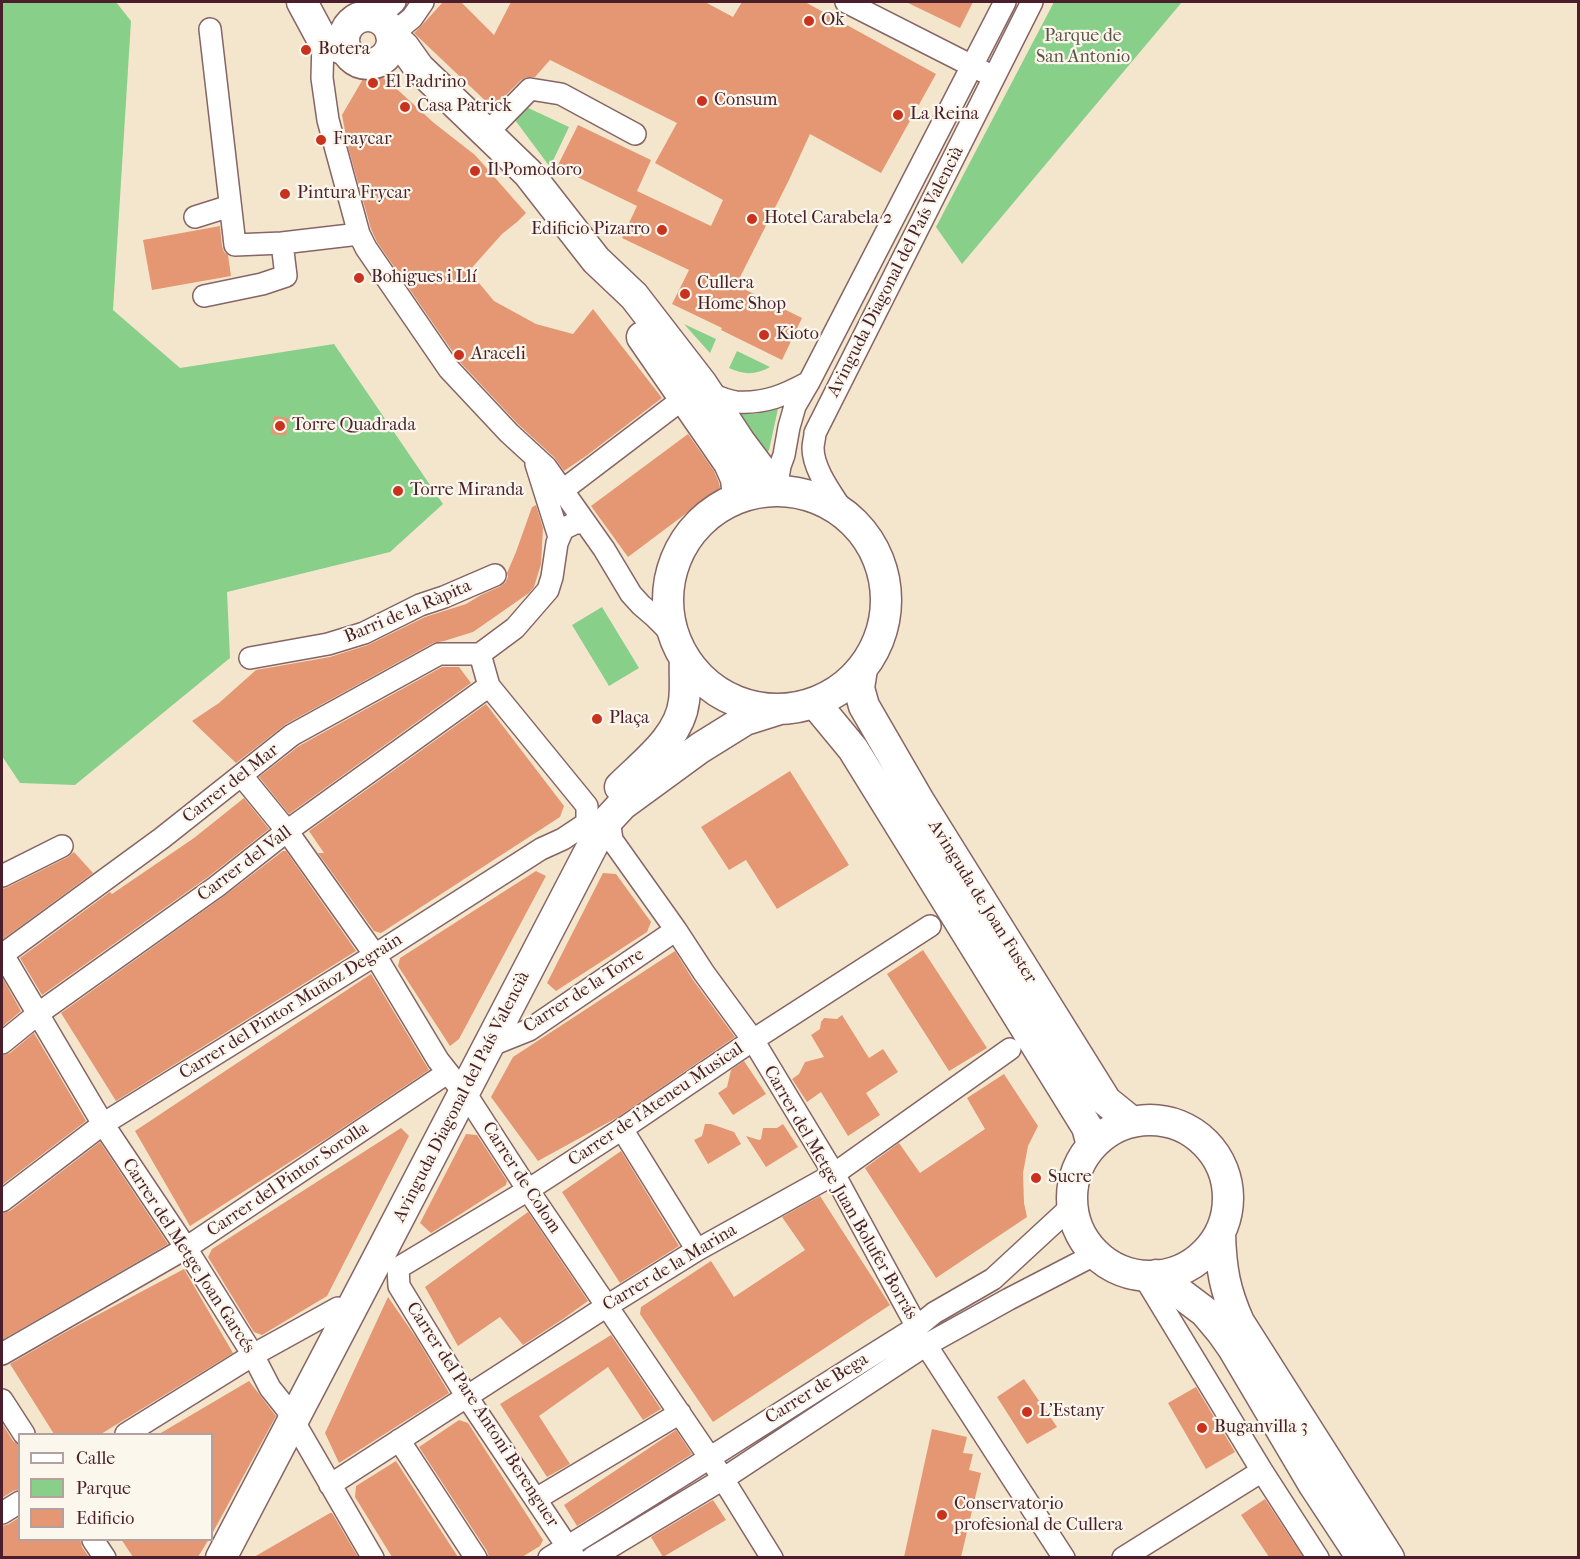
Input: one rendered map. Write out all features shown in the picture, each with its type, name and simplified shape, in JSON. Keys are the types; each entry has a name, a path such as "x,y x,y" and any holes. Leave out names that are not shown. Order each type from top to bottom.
{"street":[{"path":"302,2 335,46 358,62 374,63 374,23"},
{"path":"374,23 412,18 423,2"},
{"path":"846,2 994,77"},
{"name":"Avinguda Diagonal del País Valencià","path":"776,490 795,406 810,382 1005,2"},
{"name":"Avinguda Diagonal del País Valencià","path":"862,669 871,655 883,626 886,595 881,563 866,535 844,513 823,480 813,450 815,434 1032,2"},
{"path":"374,23 404,47 419,68 528,173 596,260 634,296 697,396 736,479 738,498"},
{"path":"210,29 235,245 282,243 359,234"},
{"path":"335,46 322,78 328,120 359,234 366,248 448,369 509,433 546,467 640,605 655,617 680,647 699,676 716,690 736,701 758,707 780,709 815,702 841,689 862,669"},
{"path":"488,133 530,89 561,94 635,134"},
{"path":"195,217 230,206"},
{"path":"204,296 262,284 286,276 282,243"},
{"name":"Avinguda Diagonal del País Valencià","path":"697,396 734,402 763,402 810,382"},
{"path":"697,396 740,442 776,490"},
{"path":"563,490 697,396"},
{"path":"534,457 560,537"},
{"name":"Avinguda Diagonal del País Valencià","path":"221,1557 338,1308 455,1082 598,821 603,804 669,738 679,722 684,701 680,647 668,603 672,570 687,539 709,514 738,498 756,492 776,490 811,495 844,513"},
{"path":"489,686 480,654 515,628 548,590 557,543 563,529 575,523 585,523"},
{"name":"Barri de la Ràpita","path":"250,658 328,644 364,633 420,605 495,576"},
{"name":"Carrer del Mar","path":"2,954 162,838 292,735 439,654 480,654"},
{"name":"Avinguda de Joan Fuster","path":"862,669 859,688 864,706 919,801 1106,1101 1132,1122"},
{"name":"Carrer del Metge Juan Bolufer Borrás","path":"489,686 587,806 753,1041 834,1174 916,1327"},
{"name":"Carrer del Vall","path":"2,1043 39,1013 216,887 286,831 489,686"},
{"name":"Avinguda de Joan Fuster","path":"815,702 853,749 1087,1127 1092,1145"},
{"name":"Avinguda Diagonal del País Valencià","path":"598,821 745,720 780,709"},
{"name":"Carrer de Colom","path":"242,776 286,831 375,955 455,1082 680,1413 772,1557"},
{"name":"Avinguda Diagonal del País Valencià","path":"208,1557 290,1414 388,1263 455,1082 489,1046 598,835 598,821"},
{"name":"Carrer del Pintor Muñoz Degrain","path":"2,1201 103,1124 541,849 598,821"},
{"path":"2,876 62,846"},
{"name":"Carrer de l'Ateneu Musical","path":"388,1263 528,1190 930,926"},
{"name":"Carrer de la Torre","path":"489,1046 529,1030 676,930"},
{"name":"Carrer del Metge Joan Garcés","path":"2,954 103,1124 186,1248 253,1355 270,1388 290,1414 373,1557"},
{"name":"Carrer de la Marina","path":"330,1485 607,1306 698,1250 834,1174 1010,1049"},
{"name":"Carrer del Pintor Sorolla","path":"2,1354 186,1248 455,1082"},
{"path":"1220,1234 1202,1255 1181,1269 1149,1275 1126,1272 1110,1265 1084,1240 1076,1224 1072,1206 1073,1185 1078,1166 1092,1145 1117,1126 1157,1120 1182,1126 1203,1140 1219,1161 1227,1185 1227,1211 1220,1234 1228,1299 1314,1485 1362,1557"},
{"path":"622,1129 698,1250"},
{"name":"Carrer de Bega","path":"549,1557 572,1552 710,1458 916,1327 934,1313 993,1279 1072,1206"},
{"name":"Carrer de Bega","path":"592,1557 723,1479 926,1346 1009,1299 1096,1254"},
{"name":"Carrer del Pare Antoni Berenguer","path":"388,1263 399,1286 467,1397 572,1552"},
{"path":"1149,1275 1205,1312 1270,1390 1389,1557"},
{"path":"1149,1275 1262,1471 1318,1557"},
{"path":"128,1433 253,1355 338,1308"},
{"path":"926,1346 1064,1557"},
{"path":"2,1400 23,1433"},
{"path":"536,1499 680,1413"},
{"path":"399,1440 476,1557"},
{"path":"1123,1557 1262,1471"},
{"path":"2,1513 18,1503"},
{"path":"94,1541 105,1557"}],"green space":[{"path":"2,2 116,2 131,21 113,310 180,368 334,344 443,504 390,552 227,592 230,658 75,785 20,783 2,756"},
{"name":"Parque de San Antonio","path":"1054,2 1182,2 962,264 936,227"},
{"path":"524,106 569,127 550,167 515,120"},
{"path":"684,324 716,339 710,353"},
{"path":"737,351 770,367 760,372 750,373 729,368"},
{"path":"778,409 769,450 765,456 729,411 755,414"},
{"path":"602,607 639,668 609,686 572,625"}],"building":[{"path":"443,2 461,2 494,35 511,2 705,2 733,17 742,2 805,2 936,74 881,173 810,134 736,285 802,318 782,360 672,304 689,270 622,238 637,206 557,167 578,125 651,160 637,191 711,226 723,200 655,163 677,123 550,60 535,77 521,80 493,108 414,33"},
{"path":"906,2 973,2 960,28"},
{"path":"372,72 388,81 434,123 475,155 526,213 502,234 469,271 494,301 536,324 573,334 593,309 662,398 564,471 555,458 518,424 459,361 377,242 371,229 348,147 342,115 363,79"},
{"path":"220,226 222,246 228,255 231,276 152,290 143,240"},
{"name":"Torre Quadrada","path":"274,416 289,418 286,436 271,434"},
{"path":"688,434 714,471 720,488 628,557 591,506"},
{"path":"536,505 543,528 541,564 534,587 529,593 473,632 433,643 286,724 236,763 192,721 219,703 256,670 330,657 368,645 425,617 466,604 501,586 508,577 507,573 532,507"},
{"path":"442,667 459,667 471,683 289,814 259,777 299,746"},
{"path":"486,704 564,806 560,817 381,933 374,931 318,853 324,853 309,831"},
{"path":"790,771 849,865 777,909 746,860 729,870 701,827"},
{"path":"244,798 269,829 208,877 42,995 20,958 110,892 112,894 194,838"},
{"path":"286,851 356,951 116,1101 61,1013"},
{"path":"74,852 93,873 3,939 2,889"},
{"path":"536,871 546,876 459,1039 450,1046 398,966 400,958"},
{"path":"603,873 616,874 651,922 647,932 556,991 547,983"},
{"path":"923,950 987,1048 949,1071 887,974"},
{"path":"675,951 693,980 735,1037 618,1117 538,1161 491,1097 513,1057"},
{"path":"371,974 429,1070 190,1226 135,1131"},
{"path":"2,977 21,1011 2,1027"},
{"path":"842,1015 869,1058 883,1049 898,1072 866,1093 880,1115 848,1136 821,1092 807,1102 792,1079 799,1074 805,1062 824,1057 811,1035 820,1029 824,1018 837,1019"},
{"path":"34,1033 86,1121 2,1185 2,1055 10,1053"},
{"path":"744,1061 766,1094 733,1115 718,1093 727,1087 731,1070"},
{"path":"1004,1074 1038,1126 1028,1146 1023,1173 1027,1217 936,1278 865,1168 899,1143 920,1173 985,1129 967,1098"},
{"path":"705,1124 734,1132 741,1144 708,1164 694,1140 702,1136"},
{"path":"783,1124 798,1147 766,1167 746,1136 759,1140 763,1128 777,1128"},
{"path":"401,1128 409,1136 327,1296 262,1335 254,1332 208,1257 212,1249"},
{"path":"466,1134 477,1135 507,1181 506,1185 431,1233 420,1223"},
{"path":"100,1142 168,1244 2,1340 2,1213 10,1211"},
{"path":"621,1151 679,1246 620,1283 562,1192"},
{"path":"820,1196 890,1305 713,1422 640,1314 641,1307 711,1261 734,1297 805,1250 782,1217"},
{"path":"528,1212 588,1301 523,1345 500,1317 458,1346 425,1287"},
{"path":"184,1269 233,1353 103,1433 53,1433 10,1364"},
{"path":"388,1297 417,1339 449,1393 339,1463 325,1433"},
{"path":"611,1335 661,1409 643,1420 608,1367 539,1416 570,1464 547,1477 500,1404"},
{"name":"L'Estany","path":"1024,1379 1057,1427 1027,1444 997,1397"},
{"path":"249,1381 276,1416 213,1532 213,1433 161,1433"},
{"name":"Buganvilla 3","path":"1196,1387 1235,1452 1206,1469 1168,1403"},
{"path":"459,1420 468,1423 543,1540 540,1546 522,1557 489,1557 419,1447"},
{"path":"2,1423 13,1441 18,1445 18,1490 2,1498"},
{"name":"Conservatorio profesional de Cullera","path":"932,1429 967,1437 963,1453 973,1454 969,1470 981,1473 961,1557 904,1557"},
{"path":"676,1430 692,1454 577,1526 564,1505"},
{"path":"396,1461 458,1557 392,1557 355,1497 356,1486"},
{"path":"1265,1499 1303,1557 1269,1557 1241,1515"},
{"path":"713,1500 726,1520 663,1557 651,1537"},
{"path":"330,1513 358,1557 254,1557"},
{"path":"18,1518 18,1541 80,1541 89,1557 2,1557 2,1526"},
{"path":"122,1541 208,1541 198,1557 133,1557"}],"place":[{"name":"Ok","path":"809,21"},
{"name":"Botera","path":"306,50"},
{"name":"El Padrino","path":"373,83"},
{"name":"Consum","path":"702,101"},
{"name":"Casa Patrick","path":"405,107"},
{"name":"La Reina","path":"898,115"},
{"name":"Fraycar","path":"321,140"},
{"name":"Il Pomodoro","path":"475,171"},
{"name":"Pintura Frycar","path":"285,194"},
{"name":"Hotel Carabela 2","path":"752,219"},
{"name":"Edificio Pizarro","path":"662,230"},
{"name":"Bohigues i Llí","path":"359,278"},
{"name":"Cullera Home Shop","path":"685,294"},
{"name":"Kioto","path":"764,335"},
{"name":"Araceli","path":"459,355"},
{"name":"Torre Quadrada","path":"280,426"},
{"name":"Torre Miranda","path":"398,491"},
{"name":"Plaça","path":"597,719"},
{"name":"Sucre","path":"1036,1178"},
{"name":"L'Estany","path":"1027,1412"},
{"name":"Buganvilla 3","path":"1202,1428"},
{"name":"Conservatorio profesional de Cullera","path":"942,1515"}]}
